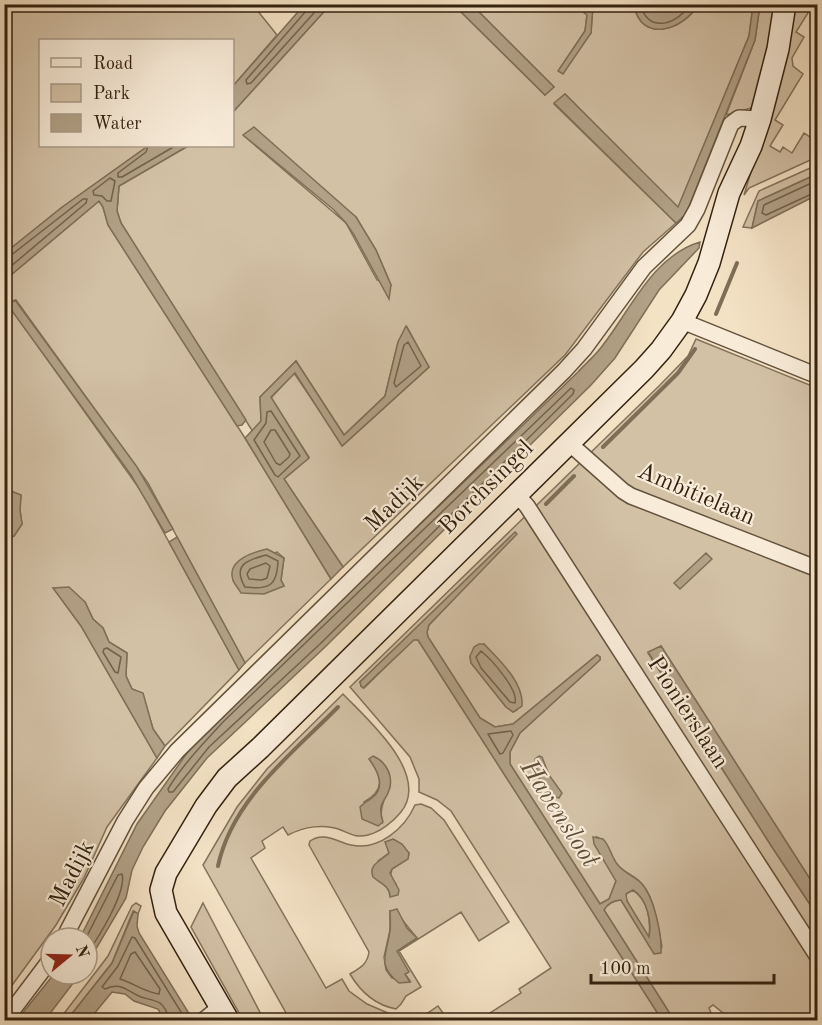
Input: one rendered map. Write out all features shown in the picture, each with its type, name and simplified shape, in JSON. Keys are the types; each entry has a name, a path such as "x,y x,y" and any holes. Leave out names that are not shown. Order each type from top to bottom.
{"main road":[{"name":"Borchsingel","path":"218,1016 175,926 166,913 162,897 162,883 166,873 191,829 217,791 242,762 260,748 644,369 682,321 696,295 717,240 720,217 751,146 760,119 776,58 785,4"}],"street":[{"name":"Madijk","path":"70,926 125,821 146,788 177,751 564,371 584,349 644,267 688,225 701,200 730,124 740,118 760,119"},
{"path":"682,321 818,376"},
{"name":"Ambitielaan","path":"569,443 631,496 818,570"},
{"name":"Pionierslaan","path":"517,495 527,506 818,957"},
{"path":"4,1020 39,975"}],"green space":[{"path":"5,5 253,5 277,35 234,85 234,39 39,39 39,147 147,147 61,208 5,253"},
{"path":"330,5 454,5 545,95 554,87 472,5 575,5 587,15 585,31 559,70 591,33 593,5 634,5 638,17 645,25 653,29 663,29 683,21 698,5 753,5 749,36 678,208 565,94 554,104 676,223 643,252 565,355 343,567 284,479 309,457 271,398 294,373 343,445 429,367 407,327 398,342 385,396 344,435 296,361 260,397 261,421 253,432 121,223 117,211 119,186 186,147 234,147 234,111","holes":["243,135 356,217 376,250 391,285 377,280 346,223"]},
{"path":"760,5 778,5 755,107 726,115 755,40"},
{"path":"791,5 813,5 796,32 804,37 792,58 793,66 803,74 775,120 783,125 770,146 780,152 783,147 792,153 804,133 813,139 811,143 817,147 817,157 749,188 744,195 763,132"},
{"path":"817,165 817,174 758,201 752,228 743,227 759,191"},
{"path":"99,201 108,225 245,438 331,579 245,663 148,483 16,300 8,304 141,491 239,670 165,746 153,729 143,694 132,689 126,676 127,653 109,642 103,628 93,619 85,602 54,589 81,626 157,758 107,827 84,878 56,925 39,926 39,948 5,995 5,610 12,612 5,606 4,539 14,536 22,524 21,495 5,492 5,280","holes":["277,552 284,558 281,580 284,586 278,587 236,584 233,580"]},
{"path":"696,339 817,388 817,890 661,646 648,653 817,915 817,1020 732,1020 713,1005 709,1008 714,1020 674,1020 604,910 611,903 621,900 654,953 662,947 655,911 644,886 618,866 606,845 597,837 616,881 609,899 600,904 510,764 510,752 520,733 600,660 600,657 597,655 513,724 495,727 480,718 428,637 429,625 516,533 360,682 361,686 364,688 414,639 418,640 662,1020 495,1020 491,1014 479,1020 521,993 519,989 551,968 451,811 437,800 419,792 419,779 410,757 350,687 688,356","holes":["484,644 510,675 517,710 513,712 506,707 471,663 470,656"]},
{"path":"343,694 380,732 392,748 408,781 408,797 401,812 390,823 377,832 360,836 321,826 288,835 283,827 262,841 265,848 251,858 326,988 342,979 349,991 367,1004 402,1019 419,1019 438,1006 448,1020 444,1017 438,1020 290,1020 203,865 237,807 267,769","holes":["369,759 389,773 389,787 381,814 382,822 364,802 376,793 380,783 377,772"]},
{"path":"421,804 431,808 444,820 509,922 479,941 461,912 399,951 421,987 406,996 396,1009 381,1004 369,996 350,974 365,963 369,952 309,845 310,841 315,838 325,837 351,845 371,845 390,836 398,829 411,814 415,805","holes":["388,848 409,853 408,858 392,869 390,877 396,884 390,891 385,885 378,861 389,853","390,911 400,917 417,938 397,951 408,972 405,974 410,981 392,978 386,970 384,957 390,930"]},
{"path":"633,890 645,905 649,937 625,897"},
{"path":"136,903 141,906 138,914 133,911 112,963 99,979 99,968 108,956 132,906"},
{"path":"203,903 264,1020 243,1020 191,927"},
{"path":"85,986 94,986 67,1020 59,1020"}],"water":[{"path":"634,4 698,5 683,21 663,29 653,29 645,25 638,17"},
{"path":"304,5 330,5 234,111 234,85"},
{"path":"454,5 472,5 554,87 545,95"},
{"path":"575,5 593,5 591,33 563,74 558,71 585,31 587,15"},
{"path":"753,5 760,5 755,40 686,214 676,223 554,103 565,94 678,207 749,36"},
{"path":"254,127 356,217 376,250 391,285 389,299 346,223 334,210 243,135"},
{"path":"147,147 186,147 119,186 117,211 121,223 246,420 242,425 237,426 108,225 99,201 5,280 5,253 61,208"},
{"path":"817,174 817,195 752,228 758,201"},
{"path":"700,242 699,248 659,290 615,358 591,385 324,648 207,758 165,811 143,847 132,870 126,898 99,944 99,926 86,926 137,824 187,753 219,718 594,356 644,285 669,259 683,249"},
{"path":"15,300 137,467 173,529 165,533 131,475 7,304"},
{"path":"406,326 429,367 342,446 295,373 271,397 309,458 284,479 343,567 331,579 245,438 261,421 260,397 296,361 344,435 385,396 398,342"},
{"path":"5,492 21,495 22,524 14,536 5,539"},
{"path":"515,532 517,534 429,625 428,637 480,718 495,727 513,724 597,655 600,657 600,660 520,733 510,752 510,764 600,904 609,899 616,881 594,844 593,837 603,839 619,867 644,887 656,915 661,953 654,954 621,900 611,903 604,910 674,1020 662,1020 418,640 414,640 363,688 360,682","holes":["633,890 638,894 647,911 650,924 649,937 627,901 626,894"]},
{"path":"177,537 245,663 239,670 169,542"},
{"path":"267,549 284,558 281,580 284,586 264,594 241,593 233,580 234,567 243,558"},
{"path":"706,553 712,559 680,589 674,583"},
{"path":"69,587 85,602 93,619 103,628 109,642 127,653 126,676 132,689 143,693 153,729 165,746 157,758 81,626 53,588"},
{"path":"484,644 503,664 519,688 522,706 513,712 506,707 471,663 470,656 474,647"},
{"path":"661,646 817,890 817,915 648,652"},
{"path":"373,756 386,766 391,782 381,807 383,822 378,826 362,819 360,807 379,789 378,774 369,759"},
{"path":"542,757 549,775 562,793 559,798 549,793 541,783 535,759"},
{"path":"393,839 402,844 409,853 408,859 392,869 390,873 399,890 398,895 390,897 387,888 373,877 372,869 389,853 385,842"},
{"path":"397,909 407,928 417,938 397,951 409,972 405,974 410,982 399,983 387,971 385,965 390,911"},
{"path":"134,911 138,914 139,933 193,1020 164,1020 158,1009 134,1001 125,994 112,992 89,1020 67,1020 94,986 99,986 99,979 112,963"},
{"path":"44,986 71,986 45,1020 17,1020"}],"waterway":[{"path":"716,314 737,263"},
{"path":"603,447 678,373 695,349"},
{"path":"546,504 574,476"},
{"path":"218,866 225,842 250,798 284,760 338,707"}],"water label":[{"name":"Havensloot","path":"559,814"}]}
